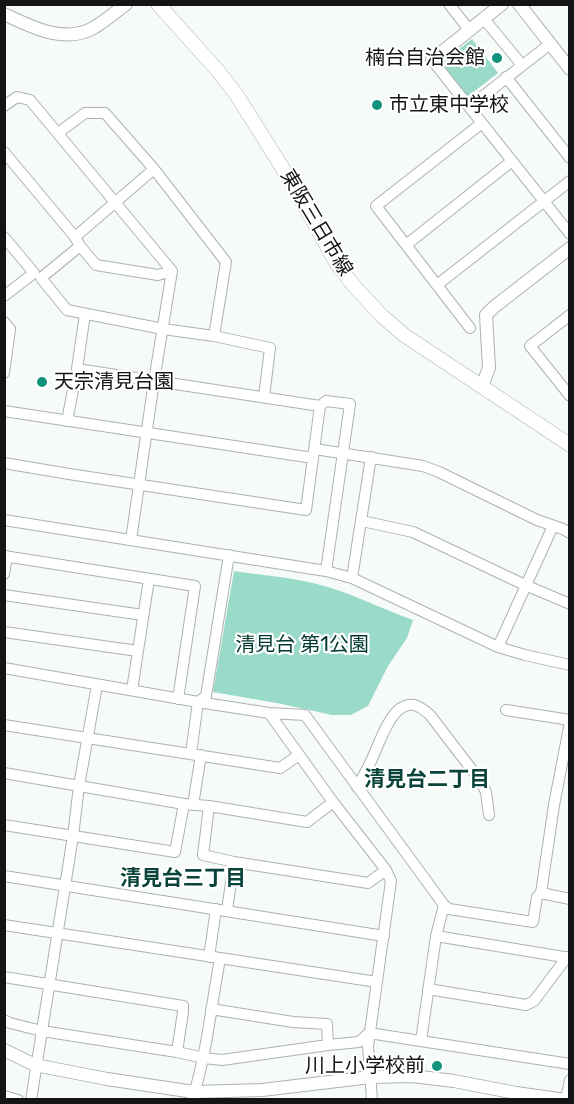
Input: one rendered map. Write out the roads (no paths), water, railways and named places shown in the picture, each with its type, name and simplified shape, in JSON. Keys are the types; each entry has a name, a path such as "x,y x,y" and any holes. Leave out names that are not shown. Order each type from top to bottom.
{"main road":[{"name":"東阪三日市線","path":"158,4 236,94 292,183 337,264 354,286 382,316 404,335 570,446"}],"street":[{"path":"4,14 49,33 75,34 93,28 126,4"},
{"path":"450,4 470,31"},
{"path":"502,4 432,60 570,234"},
{"path":"519,4 570,69"},
{"path":"484,19 522,65"},
{"path":"469,107 549,44"},
{"path":"506,77 570,158"},
{"path":"4,106 17,97 30,100 172,271 130,540"},
{"path":"58,133 85,113 105,113 154,169 226,262 214,336"},
{"path":"470,328 376,206 482,123"},
{"path":"4,153 96,265 158,275 172,271"},
{"path":"406,245 512,161"},
{"path":"154,169 116,202 40,278 68,310 270,348 264,397"},
{"path":"437,285 570,181"},
{"path":"4,237 34,273 4,296"},
{"path":"482,386 489,368 486,315 570,248"},
{"path":"67,421 85,314"},
{"path":"569,316 530,346 570,396"},
{"path":"4,322 10,329 4,373"},
{"path":"77,369 320,406"},
{"path":"4,463 306,510 320,406 326,401 350,404 326,571"},
{"path":"4,411 314,453 342,453 423,466 537,520 570,533"},
{"path":"352,578 371,457"},
{"path":"4,520 326,571 352,578 498,647 570,665"},
{"path":"362,521 413,532 570,604"},
{"path":"498,647 553,526"},
{"path":"198,702 206,696 229,555"},
{"path":"4,574 6,556 195,586 178,699"},
{"path":"132,690 149,579"},
{"path":"4,595 143,615"},
{"path":"4,632 138,651"},
{"path":"4,668 178,699 305,715 444,905 449,909 533,922 537,897 541,893 570,721 506,710"},
{"path":"31,1100 79,786 97,685"},
{"path":"4,825 175,852 189,804 196,754 198,702"},
{"path":"357,787 396,712 405,705 416,705 430,715 479,779 486,792 489,815"},
{"path":"269,712 333,802 386,870 391,881 369,1033 372,1100"},
{"path":"4,725 280,768 299,755"},
{"path":"4,773 307,822 333,802"},
{"path":"208,806 203,855 368,883 386,870"},
{"path":"193,1096 204,1058 221,910 234,862"},
{"path":"4,876 384,936"},
{"path":"541,893 570,898"},
{"path":"421,1041 436,936 444,905"},
{"path":"4,925 377,982"},
{"path":"428,989 526,1005 534,1001 568,957 436,936"},
{"path":"4,977 183,1006 177,1052"},
{"path":"211,1009 293,1022 327,1024 328,1044"},
{"path":"4,1020 42,1030 204,1058 222,1059 328,1044 359,1042 369,1033"},
{"path":"369,1033 570,1064"},
{"path":"4,1050 35,1065 193,1096 371,1077 412,1076 566,1100 570,1080"},
{"path":"4,1096 18,1100"}],"place":[{"name":"楠台自治会館","path":"497,58"},
{"name":"市立東中学校","path":"377,105"},
{"name":"天宗清見台園","path":"42,382"},
{"name":"川上小学校前","path":"437,1066"}],"district":[{"name":"清見台二丁目","path":"427,780"},
{"name":"清見台三丁目","path":"183,879"}],"park label":[{"name":"清見台 第1公園","path":"302,645"}]}
